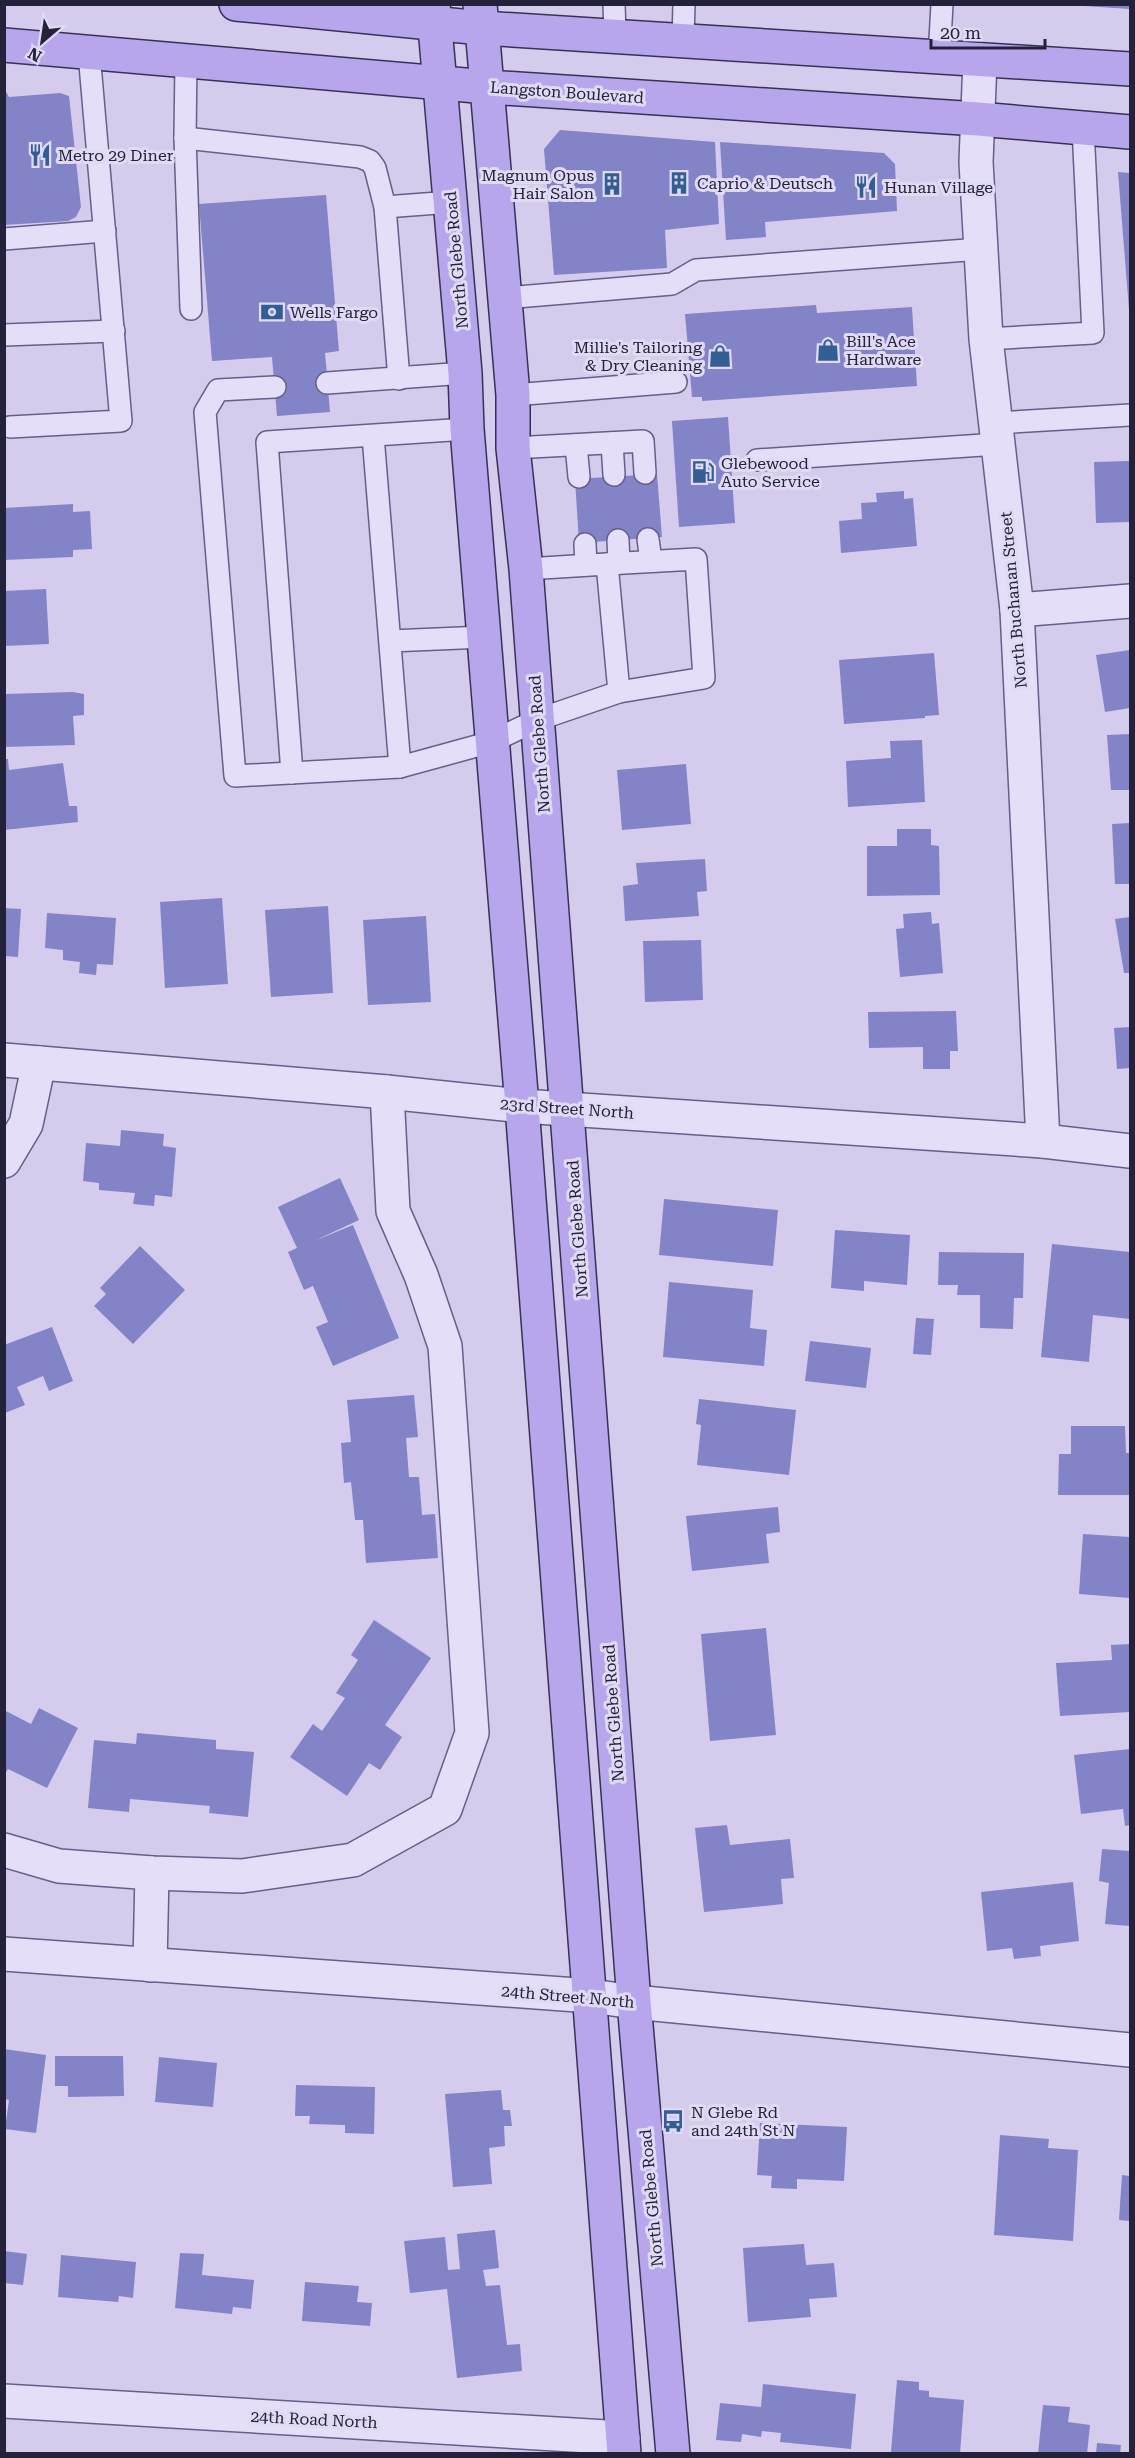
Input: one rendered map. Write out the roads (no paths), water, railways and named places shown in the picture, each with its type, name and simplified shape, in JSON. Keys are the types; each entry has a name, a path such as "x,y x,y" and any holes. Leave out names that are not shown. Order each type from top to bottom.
{"main road":[{"path":"237,4 614,20 683,40 1131,69"},
{"name":"North Glebe Road","path":"434,14 465,373 467,429 491,742 522,1106 591,1996 623,2446"},
{"name":"North Glebe Road","path":"481,16 506,298 513,395 513,448 526,569 634,2002 673,2454"},
{"name":"Langston Boulevard","path":"4,45 488,87 978,119 1131,132"}],"street":[{"name":"North Buchanan Street","path":"980,60 976,162 986,339 1017,610 1042,1142"},
{"path":"1017,610 1131,601"},
{"name":"23rd Street North","path":"4,1060 387,1092 522,1106 1042,1142 1131,1151"},
{"path":"4,1161 26,1124 39,1063"},
{"path":"4,1850 59,1866 152,1873 242,1876 353,1860 445,1809 472,1733 445,1346 421,1275 393,1211 387,1092"},
{"path":"150,1965 152,1873"},
{"name":"24th Street North","path":"4,1954 591,1996 1131,2050"},
{"name":"24th Road North","path":"4,2401 623,2446"}],"lane":[{"path":"683,40 684,4"},
{"path":"939,58 942,4"},
{"path":"10,427 121,422 89,53"},
{"path":"186,61 185,138 191,309"},
{"path":"986,339 1093,333 1083,128"},
{"path":"185,138 360,157 370,161 375,168 385,207 399,379"},
{"path":"385,207 451,202"},
{"path":"4,238 105,231"},
{"path":"506,298 672,284 696,270 981,249"},
{"path":"4,335 114,332"},
{"path":"327,383 465,373"},
{"path":"513,395 676,382"},
{"path":"275,387 218,390 205,412 235,776 400,767 491,742 537,720 619,692 704,678 696,559 526,569"},
{"path":"757,460 997,434 1131,415"},
{"path":"292,773 267,442 467,429"},
{"path":"373,436 400,767"},
{"path":"513,448 643,441 645,473"},
{"path":"612,443 614,475"},
{"path":"576,445 579,477"},
{"path":"648,539 651,561"},
{"path":"604,564 618,540"},
{"path":"585,544 604,564 619,692"},
{"path":"390,641 484,637"}],"place":[{"name":"Metro 29 Diner","path":"40,155"},
{"name":"Caprio & Deutsch","path":"679,183"},
{"name":"Magnum Opus Hair Salon","path":"612,184"},
{"name":"Hunan Village","path":"866,187"},
{"name":"Wells Fargo","path":"272,312"},
{"name":"Bill's Ace Hardware","path":"828,350"},
{"name":"Millie's Tailoring & Dry Cleaning","path":"720,356"},
{"name":"Glebewood Auto Service","path":"703,472"},
{"name":"N Glebe Rd and 24th St N","path":"673,2121"}]}
